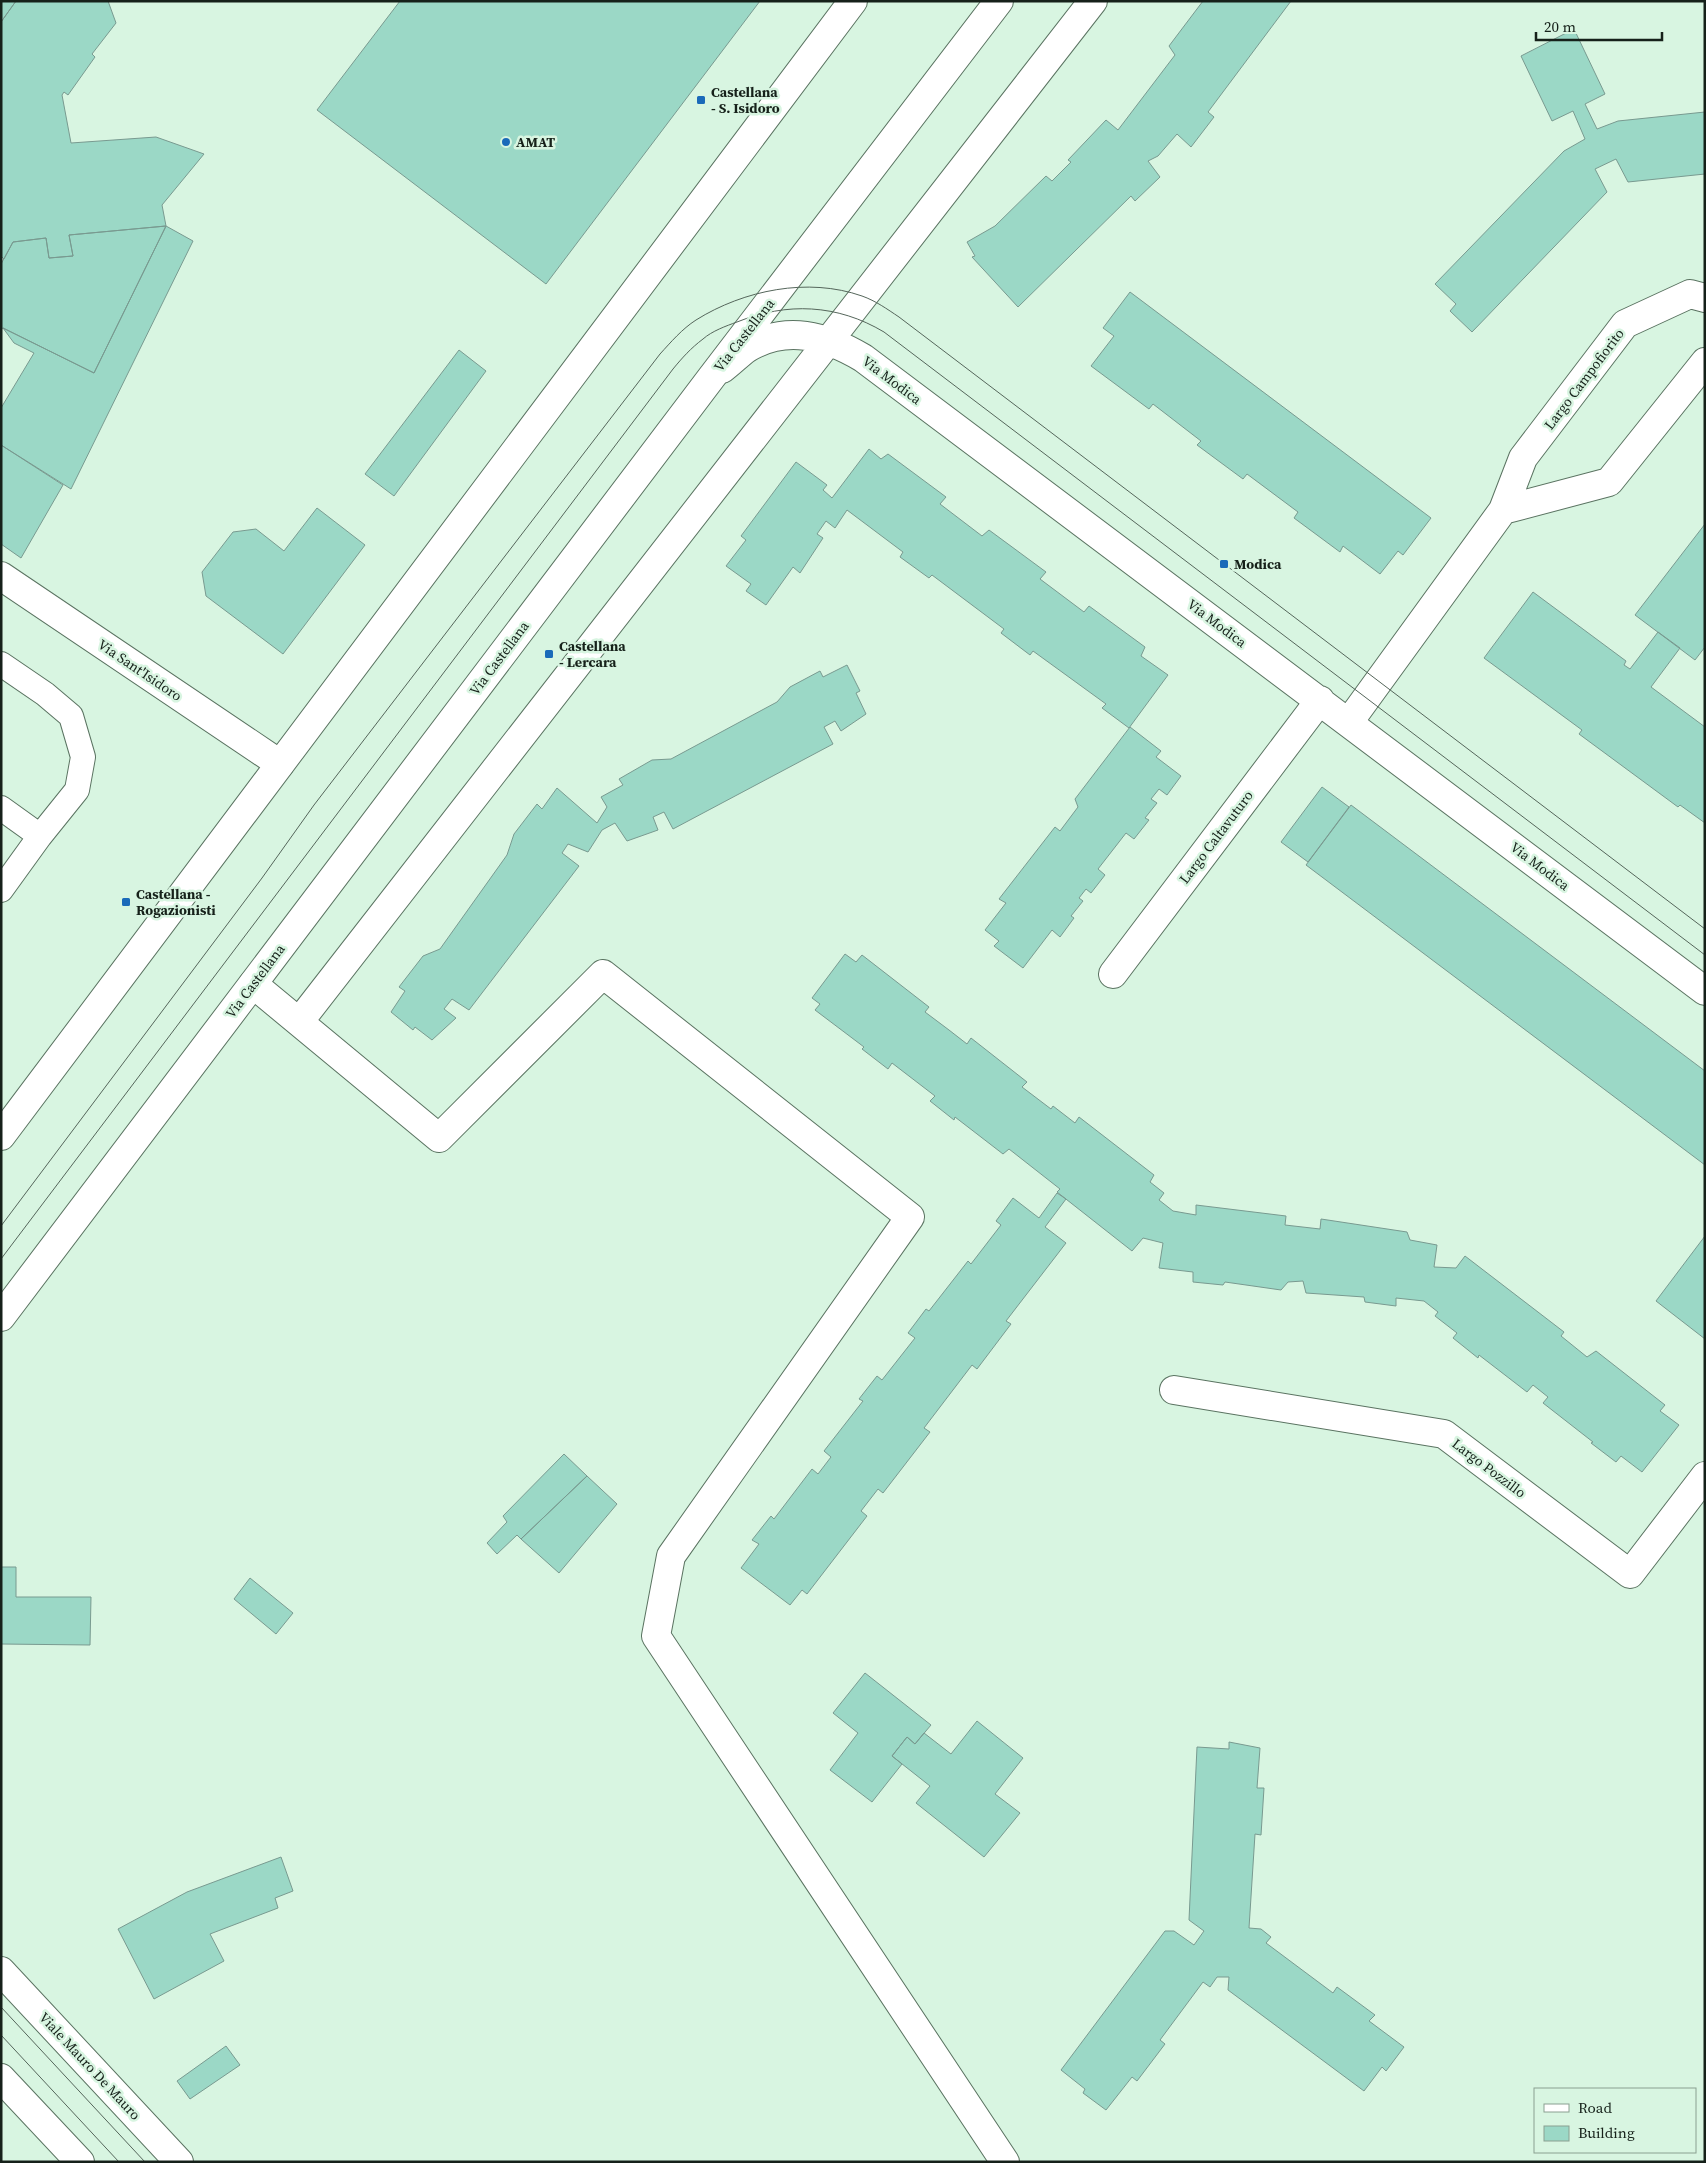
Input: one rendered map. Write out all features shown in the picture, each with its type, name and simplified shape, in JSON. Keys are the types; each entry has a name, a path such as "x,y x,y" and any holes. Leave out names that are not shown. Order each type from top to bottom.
{"street":[{"path":"1,1136 853,1"},
{"name":"Via Castellana","path":"1,1316 999,1"},
{"path":"299,1022 1093,1"},
{"name":"Largo Campofiorito","path":"1349,722 1504,510 1523,458 1625,324 1690,294 1705,298"},
{"name":"Via Modica","path":"711,378 746,349 765,340 782,335 798,335 828,340 863,358 1705,991"},
{"path":"1504,510 1609,482 1705,362"},
{"name":"Via Sant'Isidoro","path":"1,576 280,764"},
{"name":"Largo Caltavuturo","path":"1113,974 1320,700"},
{"path":"253,984 439,1138 603,974 910,1217 671,1556 656,1636 1005,2162"},
{"name":"Largo Pozzillo","path":"1174,1390 1444,1434 1630,1574 1705,1476"},
{"name":"Viale Mauro De Mauro","path":"1,1970 179,2162"},
{"path":"1,2078 80,2162"}],"lane":[{"path":"1,664 45,694 71,716 83,757 77,790 40,836 1,890"},
{"path":"1,808 40,836"}],"building":[{"path":"1,1 16,1 1,22"},
{"path":"16,1 108,1 116,23 92,54 95,57 68,95 64,92 62,95 71,143 156,137 204,154 162,205 166,226 69,235 73,256 49,258 46,238 13,242 4,259 1,256 1,22"},
{"name":"AMAT","path":"400,1 760,1 546,284 317,110"},
{"path":"1203,1 1291,1 1208,112 1214,117 1191,147 1177,134 1158,156 1148,161 1160,177 1135,201 1131,196 1018,307 972,257 975,256 967,242 995,226 1046,176 1052,181 1071,162 1068,160 1106,120 1118,130 1175,55 1169,46"},
{"path":"1574,29 1605,94 1585,104 1597,129 1618,121 1705,112 1705,174 1628,182 1616,159 1595,169 1607,192 1472,332 1450,311 1456,304 1435,284 1564,151 1585,139 1573,111 1552,121 1521,56"},
{"path":"166,226 94,373 3,328 1,329 1,264 13,242 46,238 49,258 73,256 69,235"},
{"path":"166,226 193,241 71,489 1,445 1,408 34,353 14,343 3,328 94,373"},
{"path":"1130,292 1431,518 1403,555 1398,551 1380,574 1343,546 1340,552 1294,518 1298,512 1247,474 1243,479 1197,445 1201,441 1153,404 1149,409 1091,366 1114,336 1103,328"},
{"path":"459,350 486,371 394,496 365,474"},
{"path":"1,445 63,485 21,558 1,544"},
{"path":"869,449 881,459 888,454 946,497 940,504 982,536 989,530 1046,572 1040,579 1084,612 1089,606 1145,647 1141,656 1168,675 1129,728 1102,708 1106,704 1033,651 1030,655 1001,633 1004,629 932,575 929,578 900,557 903,552 847,510 835,528 826,521 817,534 823,538 800,573 793,567 766,605 746,591 751,584 726,566 746,540 741,536 796,462 827,485 823,490 832,498"},
{"path":"317,508 365,545 283,654 206,596 202,572 233,532 256,529 284,551"},
{"path":"1705,524 1705,647 1695,660 1635,615"},
{"path":"1533,592 1626,661 1624,665 1630,669 1658,632 1680,648 1651,687 1705,727 1705,823 1680,805 1678,807 1579,734 1582,730 1484,658"},
{"path":"847,665 860,691 856,693 866,714 841,731 835,721 824,727 833,744 673,829 664,812 653,817 658,830 627,841 615,823 602,830 588,852 568,844 562,853 579,866 469,1010 452,999 444,1009 456,1018 432,1040 415,1027 413,1030 391,1012 405,991 399,987 423,956 440,949 507,855 514,834 537,804 542,809 557,788 597,823 607,807 601,797 623,785 619,779 652,760 671,759 777,702 790,687 820,671 823,677"},
{"path":"1130,727 1161,751 1156,757 1181,776 1167,795 1159,789 1151,799 1157,803 1145,818 1149,820 1134,839 1126,833 1098,869 1105,875 1091,893 1086,889 1079,898 1083,901 1071,916 1074,918 1060,937 1052,930 1023,968 994,946 999,941 985,930 1006,903 999,899 1055,827 1060,831 1078,807 1075,799"},
{"path":"1322,787 1349,807 1308,862 1281,842"},
{"path":"1351,805 1705,1071 1705,1165 1306,865"},
{"path":"845,954 856,962 862,955 929,1007 925,1012 967,1044 971,1038 1027,1082 1022,1087 1051,1109 1053,1106 1075,1123 1079,1117 1154,1175 1150,1182 1164,1193 1159,1200 1173,1211 1196,1215 1196,1205 1286,1216 1285,1225 1320,1229 1321,1219 1407,1232 1410,1240 1437,1245 1434,1267 1456,1268 1465,1256 1564,1332 1561,1336 1587,1357 1596,1351 1665,1405 1660,1411 1679,1425 1642,1472 1621,1456 1616,1462 1591,1443 1593,1442 1543,1403 1548,1397 1533,1385 1527,1392 1479,1355 1478,1358 1453,1338 1457,1333 1435,1316 1438,1312 1424,1301 1396,1298 1396,1306 1365,1302 1364,1297 1306,1293 1303,1281 1288,1282 1281,1290 1225,1282 1223,1285 1193,1282 1193,1272 1159,1268 1163,1243 1143,1238 1132,1251 1057,1192 1060,1189 1009,1149 1003,1154 955,1117 954,1120 930,1101 935,1096 892,1063 888,1069 862,1049 864,1047 815,1010 820,1004 812,998"},
{"path":"1057,1193 1066,1199 1045,1227 1066,1243 1006,1321 1011,1324 977,1369 972,1365 924,1428 930,1432 883,1493 878,1489 861,1511 867,1516 807,1594 802,1590 790,1605 741,1568 759,1544 752,1540 771,1516 774,1519 812,1469 818,1474 831,1457 824,1451 863,1401 859,1399 877,1376 882,1380 915,1338 908,1333 926,1309 929,1311 968,1261 971,1264 1001,1225 996,1221 1013,1198 1039,1218"},
{"path":"1705,1236 1705,1339 1656,1301"},
{"path":"564,1454 587,1476 521,1539 517,1535 497,1554 487,1543 507,1522 503,1516"},
{"path":"587,1476 617,1504 559,1573 521,1539"},
{"path":"1,1567 16,1567 16,1597 91,1597 90,1645 1,1644"},
{"path":"250,1578 293,1613 276,1634 234,1599"},
{"path":"865,1673 931,1725 915,1744 907,1737 892,1756 902,1764 872,1802 830,1770 858,1733 833,1713"},
{"path":"977,1721 1023,1758 995,1794 1020,1813 984,1857 916,1803 930,1786 892,1756 907,1737 915,1744 924,1733 951,1754"},
{"path":"1229,1742 1260,1748 1257,1788 1264,1788 1261,1835 1255,1834 1249,1928 1261,1929 1271,1937 1266,1943 1333,1993 1337,1987 1375,2015 1369,2021 1404,2047 1386,2071 1382,2067 1364,2091 1228,1990 1229,1977 1217,1977 1210,1987 1203,1982 1160,2040 1165,2044 1137,2081 1132,2077 1106,2110 1083,2093 1085,2089 1061,2070 1165,1931 1174,1931 1194,1945 1204,1931 1189,1920 1197,1747 1229,1749"},
{"path":"281,1857 293,1891 275,1898 278,1908 210,1934 224,1961 154,1999 118,1929 187,1892"},
{"path":"226,2046 240,2065 190,2099 177,2081"}],"tram line":[{"path":"1,1226 262,878 314,805 660,354 686,327 696,320 735,301 755,294 777,290 798,287 841,290 872,300 899,317 1705,929"},
{"path":"1,1259 673,369 699,342 719,329 774,311 793,309 830,311 848,316 884,332 1705,955"},
{"path":"1,2007 145,2162"},
{"path":"1,2035 119,2162"}],"place":[{"name":"Castellana - S. Isidoro","path":"701,100"},
{"name":"AMAT","path":"506,142"},
{"name":"Modica","path":"1224,564"},
{"name":"Castellana - Lercara","path":"549,654"},
{"name":"Castellana - Rogazionisti","path":"126,902"}]}
